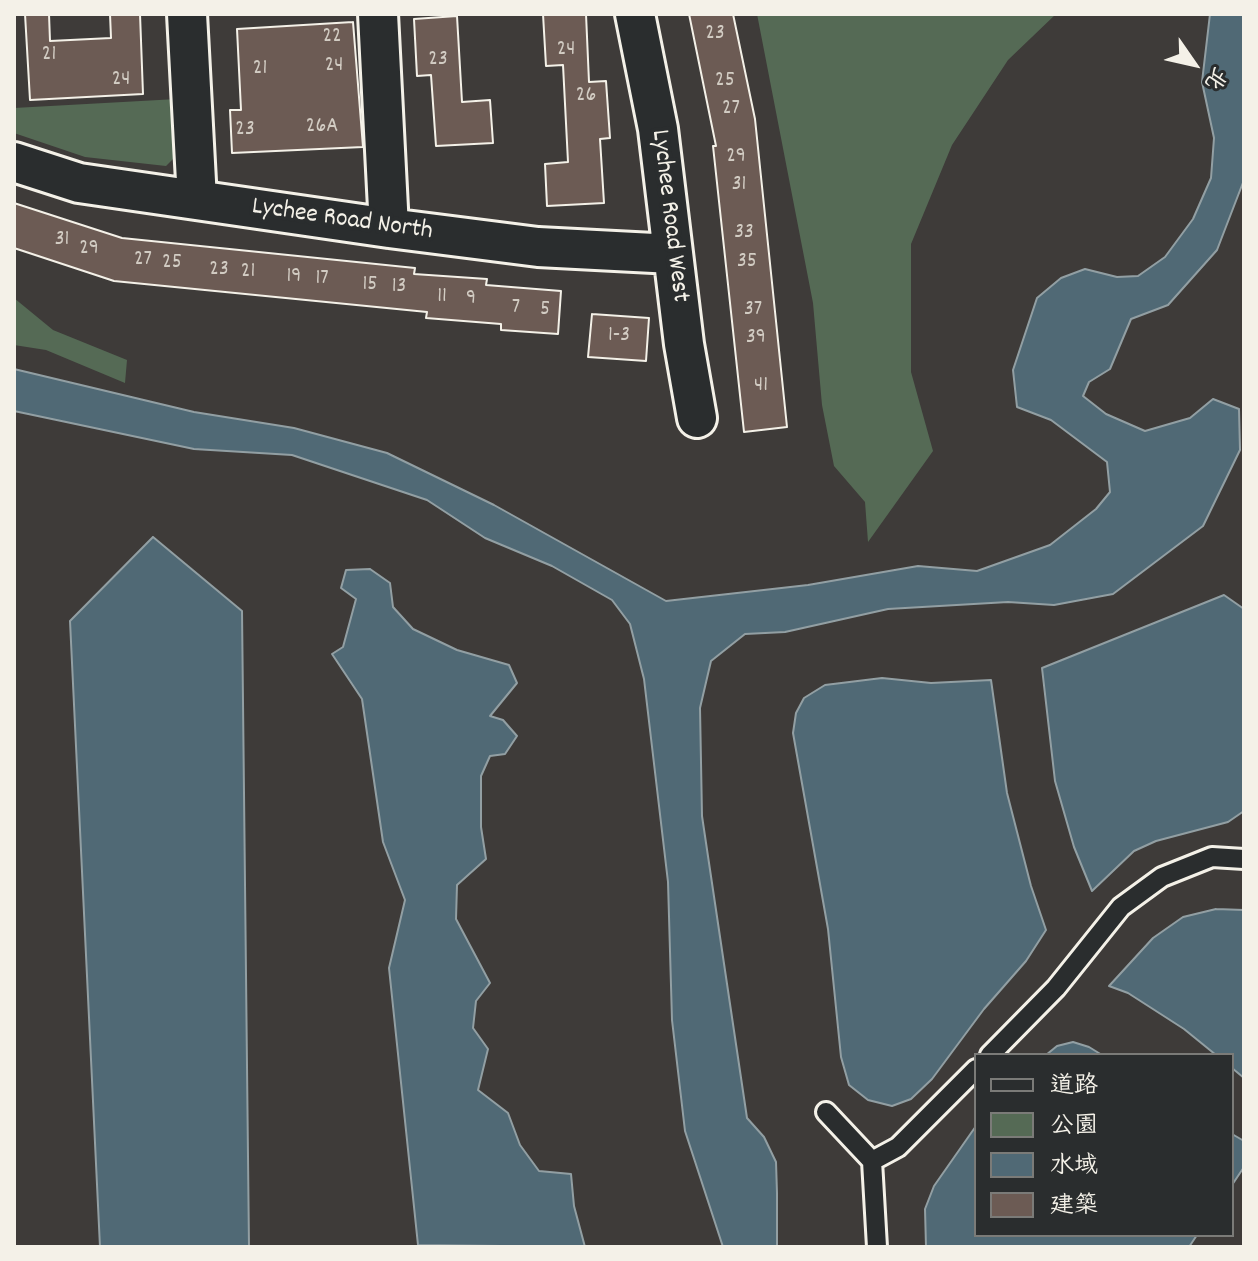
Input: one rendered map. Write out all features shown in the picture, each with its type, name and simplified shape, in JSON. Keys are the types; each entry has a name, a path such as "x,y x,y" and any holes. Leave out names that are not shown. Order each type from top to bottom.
{"street":[{"path":"187,14 197,200"},
{"path":"378,14 389,228"},
{"name":"Lychee Road West","path":"635,14 658,129 697,418"},
{"name":"Lychee Road North","path":"14,162 79,183 389,228 538,247 673,254"}],"lane":[{"path":"992,1053 1056,988 1121,907 1162,877 1212,857 1244,859"},
{"path":"872,1161 898,1147 974,1071"},
{"path":"826,1112 872,1161 877,1247"}],"green space":[{"path":"757,14 1056,14 1008,60 952,145 911,244 911,372 933,451 868,542 865,502 834,466 822,405 813,303"},
{"path":"177,99 178,154 166,166 85,157 14,133 14,108"},
{"path":"14,298 53,330 127,360 125,383 46,350 14,345"}],"water":[{"path":"1210,14 1244,14 1244,180 1217,250 1168,305 1131,319 1110,369 1089,382 1083,396 1106,414 1145,431 1190,418 1213,399 1239,409 1240,450 1203,526 1113,594 1054,605 1008,602 888,609 785,632 745,634 711,661 700,708 702,816 747,1118 764,1137 776,1162 777,1193 777,1247 723,1247 685,1131 672,1020 668,882 644,679 630,624 612,600 552,566 485,538 427,500 292,455 194,449 14,411 14,369 194,412 294,428 387,453 494,505 666,601 808,585 918,566 977,571 1050,545 1096,509 1110,492 1107,462 1051,420 1017,407 1013,370 1037,298 1061,278 1085,269 1117,277 1138,276 1165,257 1193,219 1211,178 1214,138 1202,82"},
{"path":"153,537 242,611 249,1247 100,1247 70,621"},
{"path":"370,569 390,583 393,607 413,629 457,650 509,665 517,683 490,716 503,720 517,736 505,754 490,756 481,776 481,827 486,859 457,885 456,919 490,983 476,1001 473,1028 488,1049 478,1090 508,1113 520,1145 539,1171 571,1174 574,1206 585,1247 418,1245 389,968 405,900 383,842 362,699 332,654 343,647 356,599 341,588 346,570"},
{"path":"1224,595 1244,609 1244,811 1228,822 1156,841 1134,851 1092,891 1074,847 1055,781 1042,668"},
{"path":"882,678 931,683 991,680 1007,793 1046,930 1026,961 984,1009 932,1079 911,1099 892,1106 868,1100 849,1085 841,1057 828,929 793,733 796,713 804,698 825,685"},
{"path":"1216,909 1244,910 1244,1078 1234,1070 1234,1053 1214,1053 1184,1029 1128,993 1109,986 1153,938 1183,917"},
{"path":"1073,1042 1099,1053 1048,1053 1057,1046"},
{"path":"974,1129 974,1237 1196,1237 1189,1247 926,1247 925,1209 934,1186"},
{"path":"1234,1135 1244,1141 1244,1167 1234,1182"}],"building":[{"path":"25,14 49,14 50,41 111,38 110,14 140,14 143,94 30,100"},
{"path":"543,14 586,14 589,82 606,81 610,138 600,139 604,203 547,206 545,164 568,162 563,65 546,66"},
{"path":"689,14 733,14 755,119 787,427 744,432 713,146 716,146"},
{"path":"457,16 462,102 490,100 493,143 436,146 431,75 417,76 414,19"},
{"path":"353,22 363,147 232,153 230,110 241,110 237,29"},
{"path":"14,203 122,238 415,268 414,274 487,279 486,285 561,291 558,334 501,330 501,324 426,318 427,312 114,281 14,248"},
{"path":"592,314 649,318 646,361 588,357"}]}
